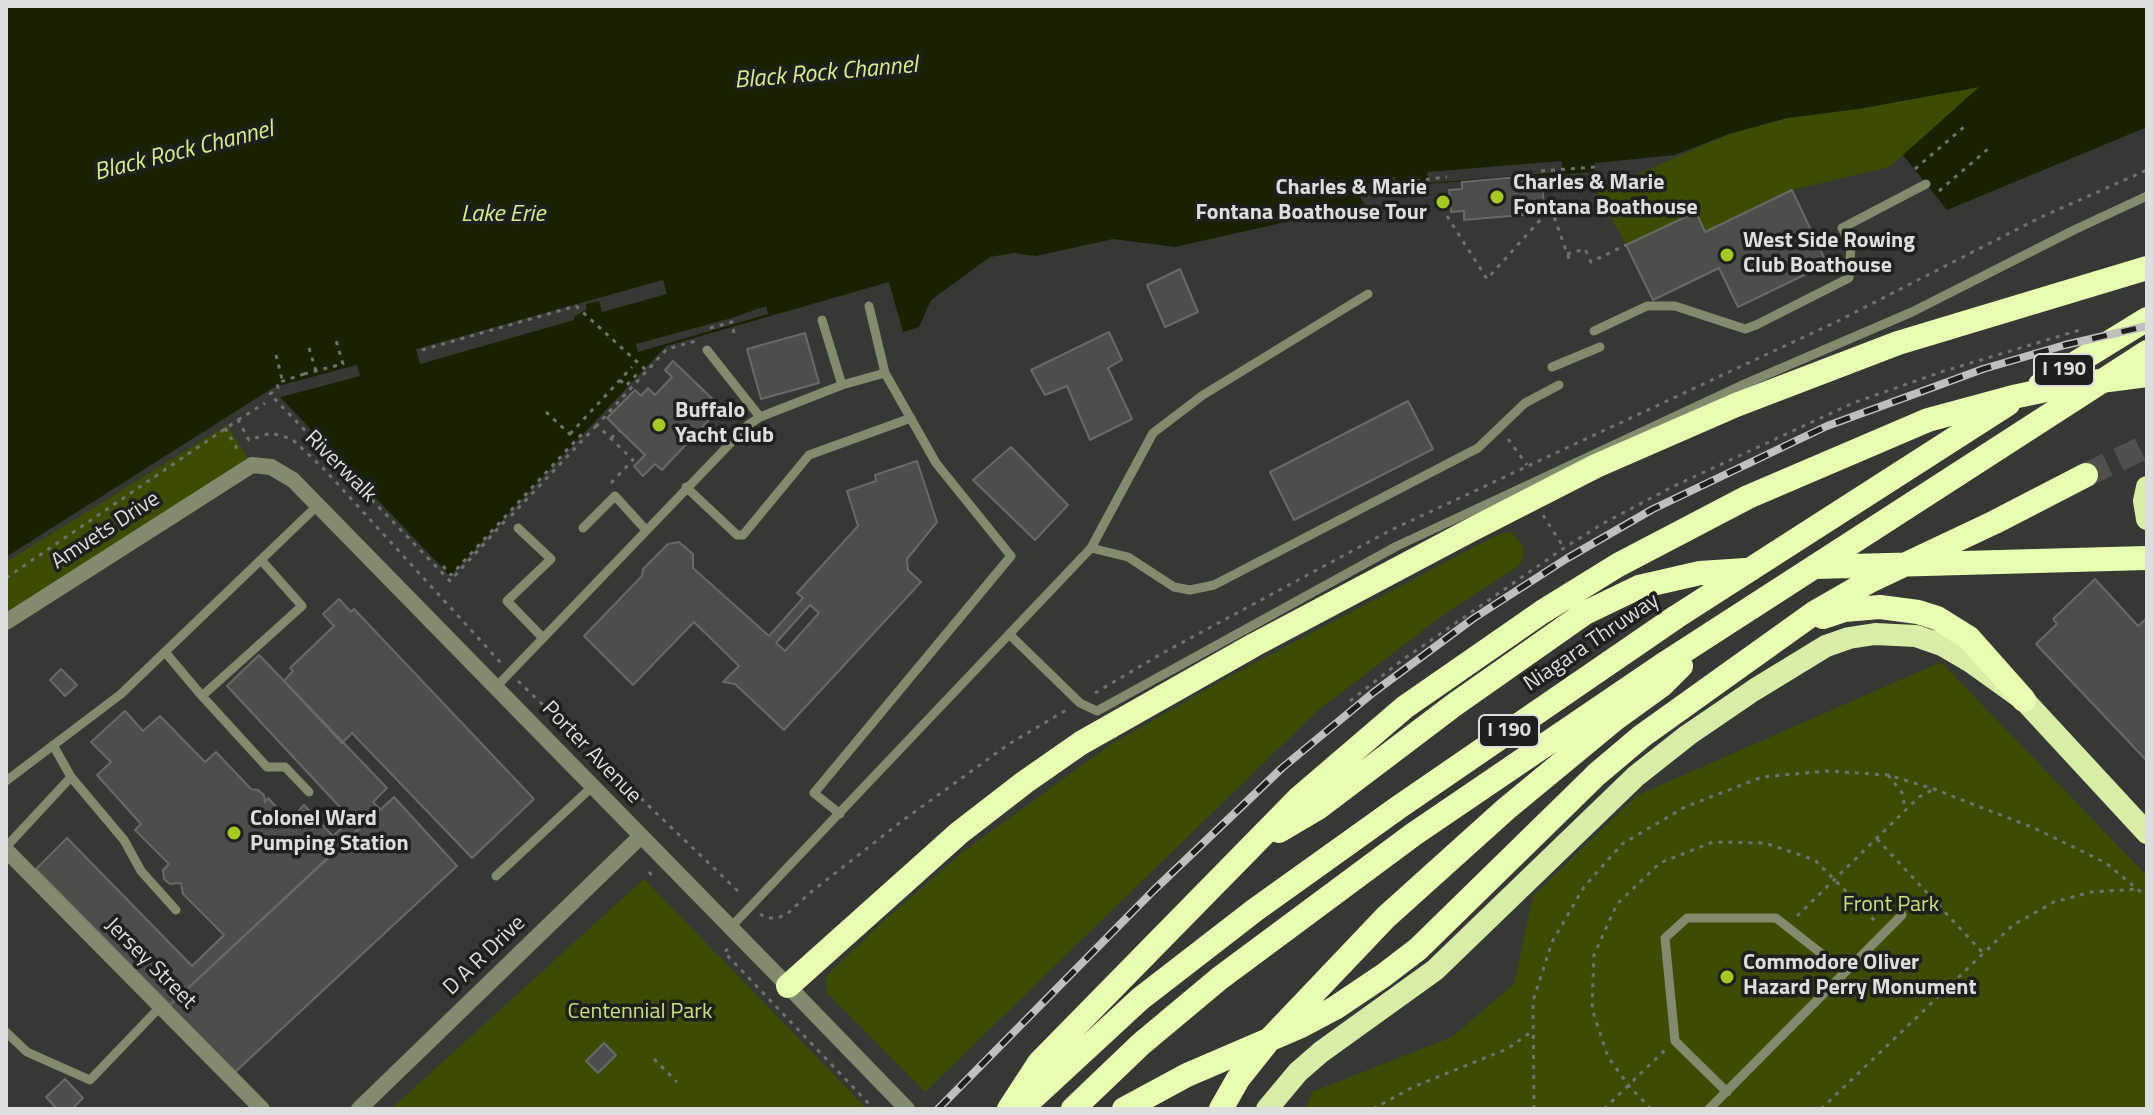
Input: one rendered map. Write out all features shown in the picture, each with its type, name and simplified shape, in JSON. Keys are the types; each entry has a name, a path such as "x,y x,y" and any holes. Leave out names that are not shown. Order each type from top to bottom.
{"highway":[{"path":"788,986 959,833 1025,782 1081,743 1254,645 1596,466 1736,405 1898,343 2147,268"},
{"name":"Niagara Thruway","path":"1021,1109 1140,999 1255,910 1399,807 1676,617 2147,319"},
{"name":"I 190","path":"1073,1109 1141,1044 1220,978 1309,910 1519,761 2147,352"},
{"path":"1009,1109 1039,1063 1300,797 1405,707 1542,612 1618,565 1683,530 1809,469 1939,416 2041,391 2147,375"},
{"path":"1124,1109 1187,1075 1301,1026 1335,1008 1384,975 1418,949 1597,774 1642,736 1841,597 2086,475"},
{"path":"2147,487 2144,501 2147,519"},
{"path":"1256,844 1318,808 1454,705 1585,613 1639,587 1700,573 1730,570 2147,558"},
{"path":"1758,654 1824,617 1852,609 1897,608 1937,618 1969,638 2147,833"},
{"path":"1221,1109 1238,1079 1269,1040 1386,917 1560,764 1662,685 1713,632"},
{"path":"1267,1109 1298,1072 1321,1052 1385,1009 1435,970 1636,776 1688,735 1826,646 1875,634 1916,636 1942,645 1971,662 2024,700"}],"street":[{"name":"Porter Avenue","path":"230,478 252,465 260,464 293,480 907,1109"},
{"name":"Amvets Drive","path":"6,622 230,478"},
{"name":"D A R Drive","path":"359,1109 641,836"},
{"name":"Jersey Street","path":"6,848 262,1109"}],"lane":[{"path":"1594,331 1647,306 1675,306 1745,329 1756,325 1849,278 1851,245 1842,228 1926,184"},
{"path":"1009,634 1080,703 1097,711 1397,546 1740,386 1912,312 2147,196"},
{"path":"731,927 1091,548 1153,433 1203,395 1368,294"},
{"path":"840,814 814,793 1011,556 936,463 885,373 869,306"},
{"path":"822,320 842,385"},
{"path":"1552,367 1600,347"},
{"path":"707,350 760,417"},
{"path":"496,687 748,425 760,417 842,385 885,373"},
{"path":"1091,548 1128,557 1174,587 1190,590 1214,585 1478,448 1525,403 1559,385"},
{"path":"686,487 737,535 743,535 809,455 911,418"},
{"path":"583,528 615,496 646,530"},
{"path":"6,781 121,694 318,505"},
{"path":"518,528 551,559 507,601 543,638"},
{"path":"202,696 302,606 262,561"},
{"path":"165,652 267,767 285,767 309,792"},
{"path":"53,745 71,777 124,840 141,871 176,910"},
{"path":"6,848 71,777"},
{"path":"496,876 593,786"},
{"path":"2108,790 2147,818"},
{"path":"1709,1109 1902,915"},
{"path":"1727,1092 1675,1041 1665,938 1687,918 1776,918 1845,972"},
{"path":"6,1032 27,1052 90,1080 161,1006"}],"path":[{"path":"1915,169 1965,126"},
{"path":"1935,195 1988,149"},
{"path":"1541,171 1595,167"},
{"path":"1396,183 1447,177"},
{"path":"1447,216 1487,279 1551,208 1568,256 1585,249 1591,262 1626,245"},
{"path":"422,350 576,306 647,371"},
{"path":"710,328 732,322 734,333"},
{"path":"1350,701 1401,661 1564,548 1672,487 1853,403 1941,372 2083,329"},
{"path":"276,355 282,380 343,364 335,337"},
{"path":"304,374 277,383 278,386 270,394 450,581 667,349 697,340 707,350"},
{"path":"309,348 316,371"},
{"path":"570,434 632,367"},
{"path":"620,380 626,386 637,374 641,377"},
{"path":"6,578 265,403"},
{"path":"546,412 577,439"},
{"name":"Riverwalk","path":"238,420 249,440 271,433 292,439 334,480 504,667"},
{"path":"597,425 633,460 611,483"},
{"path":"225,428 246,462"},
{"path":"611,438 620,431"},
{"path":"443,566 451,575 577,439 583,433 586,435"},
{"path":"1513,444 1527,465"},
{"path":"1533,498 1564,548"},
{"path":"522,685 744,897"},
{"path":"1534,1109 1533,1001 1552,942 1584,887 1622,844 1685,807 1762,777 1826,771 1888,775 1934,789 2048,835 2106,863 2147,897"},
{"path":"1888,775 1903,794 1905,811"},
{"path":"1786,926 1919,797 1934,789"},
{"path":"1877,839 1983,953"},
{"path":"649,872 655,879"},
{"path":"1821,1109 2013,925 2054,902 2091,892 2139,889"},
{"path":"1847,891 1885,932"},
{"path":"727,950 724,952 874,1109"},
{"path":"1373,1109 1413,1087 1507,1049 1533,1031"},
{"path":"1604,1109 1675,1041"},
{"path":"654,1059 677,1082"},
{"path":"1636,1094 1651,1109"}],"green space":[{"path":"1981,87 1889,167 1792,190 1705,232 1695,212 1626,245 1597,192 1729,134 1787,118"},
{"path":"227,425 252,465 6,622 6,562"},
{"path":"1511,532 1523,546 1520,565 1443,615 1317,711 925,1092 827,993 825,979 829,973 960,854 1110,745 1230,676 1476,546 1502,533"},
{"name":"Front Park","path":"1941,662 2147,876 2147,1109 1306,1109 1312,1092 1452,1037 1514,984 1533,896 1636,796"},
{"name":"Centennial Park","path":"644,879 867,1109 391,1109"}],"water":[{"name":"Lake Erie","path":"6,6 2147,6 2147,127 1947,210 1903,155 1979,87 1858,109 1787,118 1729,134 1675,155 1595,163 1595,172 1397,186 1395,177 1353,187 1365,204 1175,247 1113,239 1036,256 1014,253 990,257 931,300 919,327 903,332 889,282 666,346 450,576 280,397 359,376 357,365 274,387 6,557"}],"pier":[{"path":"1562,161 1563,172 1428,183 1427,172"},
{"path":"663,280 667,294 602,312 599,301 586,304 587,309 574,320 420,364 416,349"},
{"path":"766,306 768,314 638,352 636,344"},
{"path":"357,365 360,376 280,397 277,394 355,373 354,370 274,392 271,389"}],"building":[{"name":"Charles & Marie Fontana Boathouse","path":"1530,176 1531,184 1542,183 1544,204 1531,205 1532,214 1464,220 1464,211 1451,212 1449,190 1462,189 1462,182"},
{"name":"West Side Rowing Club Boathouse","path":"1792,190 1827,264 1738,307 1719,268 1653,300 1626,245 1696,212 1705,232"},
{"path":"1180,269 1198,312 1165,327 1147,285"},
{"path":"1109,332 1122,360 1108,368 1132,419 1090,440 1067,386 1045,395 1031,370"},
{"path":"805,333 819,383 761,399 747,349"},
{"name":"Buffalo Yacht Club","path":"673,361 721,407 662,470 655,464 643,476 634,466 645,455 607,418 635,390 641,396 648,388 655,395 672,377 665,370"},
{"path":"1408,401 1433,449 1294,520 1270,472"},
{"path":"1011,447 1068,505 1035,540 973,480"},
{"path":"917,461 937,522 907,559 908,570 921,582 784,730 735,684 723,682 739,666 694,622 633,685 584,636 668,544 679,542 693,554 693,568 769,636 803,598 797,593 858,526 847,491 876,481 875,475","holes":["810,605 819,613 785,651 776,643"]},
{"path":"2095,579 2138,626 2147,618 2147,761 2036,644 2057,624 2053,619"},
{"path":"339,599 351,612 354,609 534,799 472,858 352,733 342,743 284,681 293,671 290,668 334,626 323,614"},
{"name":"Colonel Ward Pumping Station","path":"259,655 387,788 373,802 380,809 170,1005 36,869 67,838 192,966 224,935 183,894 181,883 170,884 164,879 163,870 169,864 135,830 141,824 97,775 111,762 91,742 125,711 143,731 160,716 205,762 216,752 251,789 264,795 265,802 268,798 289,821 304,805 333,836 351,819 227,686"},
{"path":"61,669 77,685 65,696 50,680"},
{"name":"Colonel Ward Pumping Station","path":"394,797 457,866 232,1075 168,1007"},
{"path":"604,1043 616,1055 598,1073 586,1061"},
{"path":"65,1079 83,1098 72,1109 57,1109 46,1097"}],"tunnel":[{"path":"2086,475 2147,446"}],"railway":[{"path":"938,1109 1154,890 1282,768 1374,692 1474,618 1566,559 1653,509 1827,426 1983,369 2065,345 2147,326"}],"place":[{"name":"Charles & Marie Fontana Boathouse","path":"1497,197"},
{"name":"Charles & Marie Fontana Boathouse Tour","path":"1443,202"},
{"name":"West Side Rowing Club Boathouse","path":"1727,255"},
{"name":"Buffalo Yacht Club","path":"659,425"},
{"name":"Colonel Ward Pumping Station","path":"234,833"},
{"name":"Commodore Oliver Hazard Perry Monument","path":"1727,977"}],"water label":[{"name":"Black Rock Channel","path":"826,74"},
{"name":"Black Rock Channel","path":"184,152"}]}
